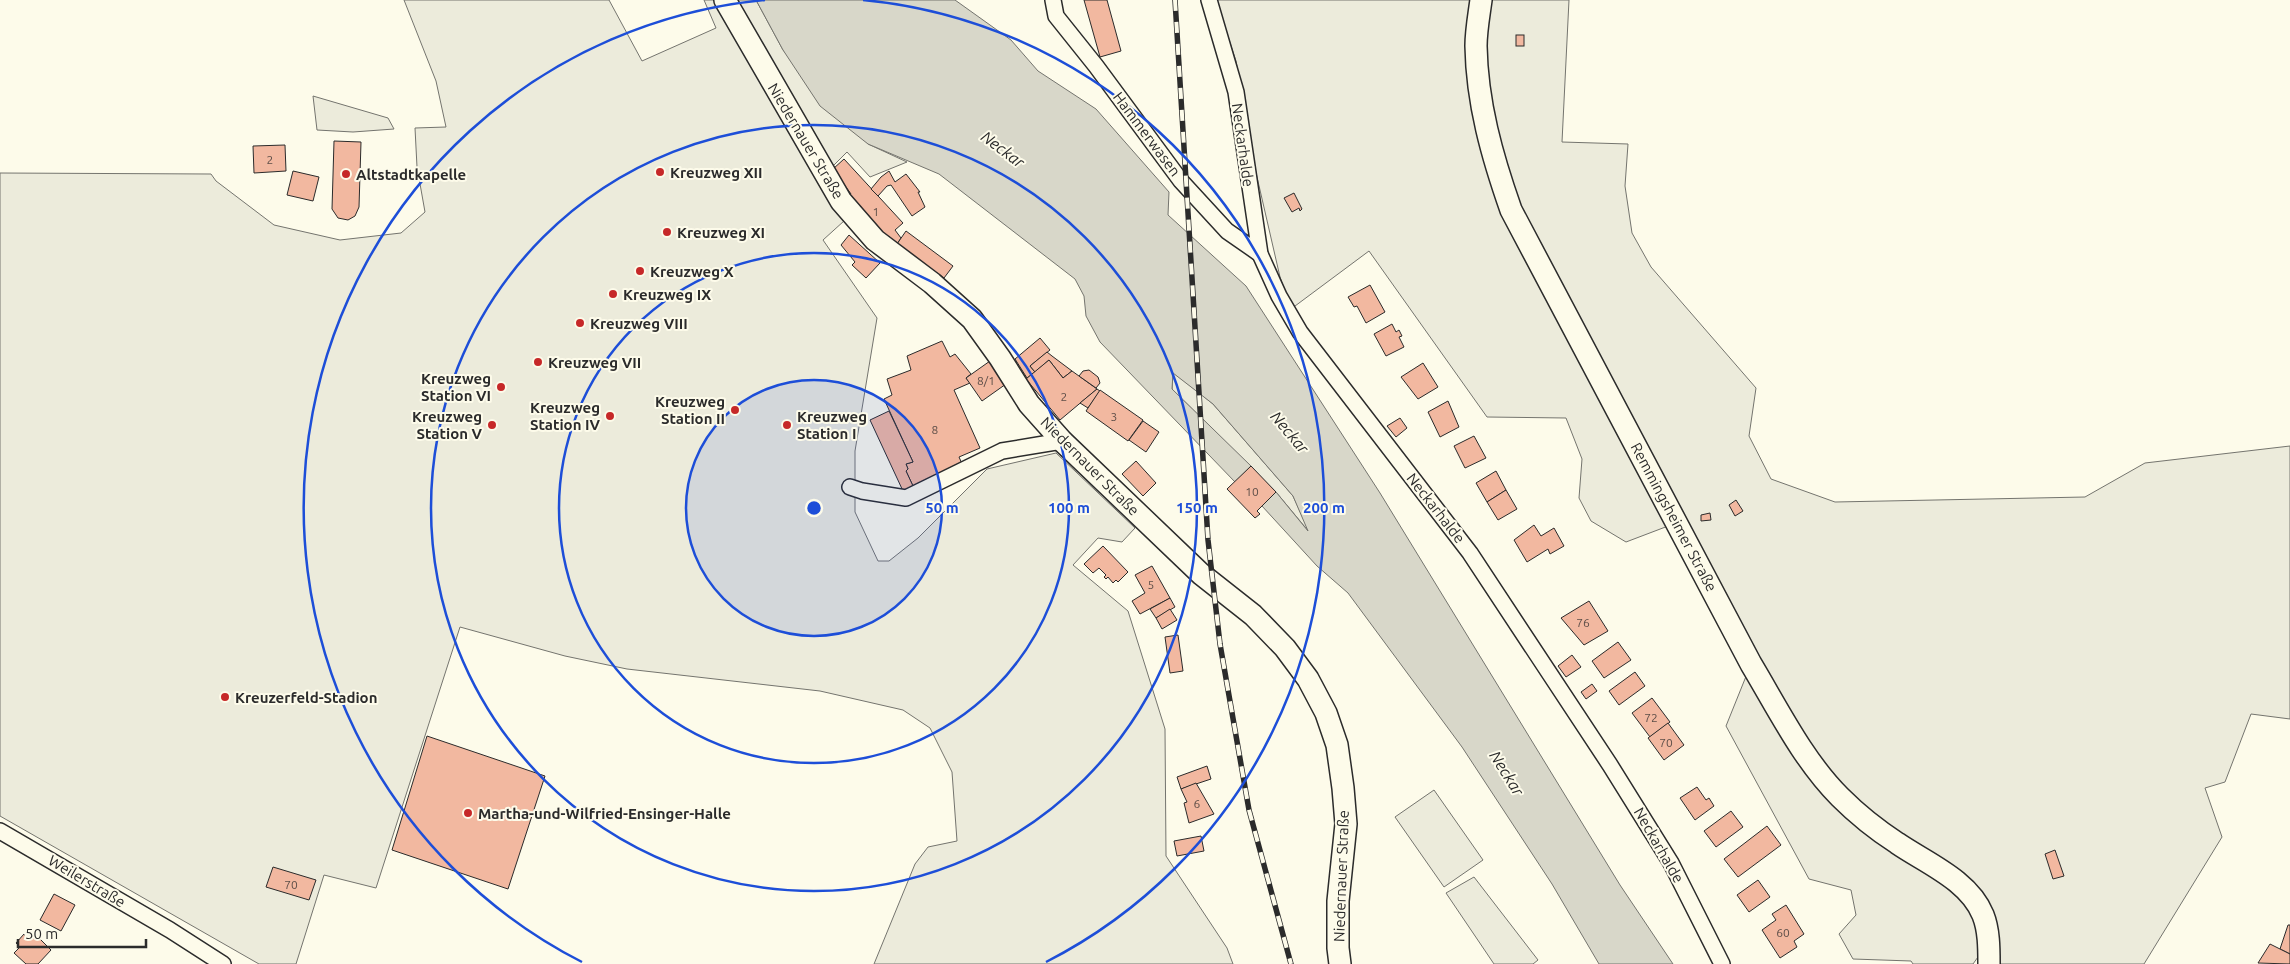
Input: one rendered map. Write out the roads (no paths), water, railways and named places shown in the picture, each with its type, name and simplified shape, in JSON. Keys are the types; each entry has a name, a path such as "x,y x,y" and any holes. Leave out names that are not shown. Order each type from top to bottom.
{"main road":[{"name":"Niedernauer Straße","path":"724,0 841,201 875,240 932,283 972,319 1000,358 1029,404 1062,441 1201,574 1253,615 1285,648 1308,680 1326,713 1337,745 1346,824 1338,901 1340,964"},
{"name":"Remmingsheimer Straße","path":"1481,0 1476,44 1480,100 1493,159 1511,210 1751,664 1796,737 1821,774 1846,803 1896,842 1942,871 1968,892 1983,915 1989,944 1989,964"}],"street":[{"name":"Hammerwasen","path":"1052,0 1056,16 1096,66 1181,181 1227,231 1260,254"},
{"name":"Neckarhalde","path":"1209,0 1219,28 1236,92 1260,254 1279,296 1300,332 1470,553 1610,765 1671,863 1722,964"},
{"path":"850,487 862,491 906,498 1002,451 1062,441"},
{"name":"Weilerstraße","path":"0,831 170,930 223,964"}],"water":[{"name":"Neckar","path":"756,0 955,0 1011,40 1038,71 1096,109 1169,192 1168,215 1246,286 1380,493 1620,885 1673,964 1599,964 1552,884 1462,747 1348,593 1317,566 1262,506 1276,492 1308,531 1293,496 1213,404 1173,373 1172,389 1251,466 1235,482 1100,342 1086,316 1084,296 1075,279 939,174 868,144 820,106 783,50"}],"railway":[{"path":"1175,0 1208,540 1220,644 1249,810 1291,964"}],"place":[{"name":"Kreuzweg XII","path":"660,172"},
{"name":"Altstadtkapelle","path":"346,174"},
{"name":"Kreuzweg XI","path":"667,232"},
{"name":"Kreuzweg X","path":"640,271"},
{"name":"Kreuzweg IX","path":"613,294"},
{"name":"Kreuzweg VIII","path":"580,323"},
{"name":"Kreuzweg VII","path":"538,362"},
{"name":"Kreuzweg Station VI","path":"501,387"},
{"name":"Kreuzweg Station II","path":"735,410"},
{"name":"Kreuzweg Station IV","path":"610,416"},
{"name":"Kreuzweg Station V","path":"492,425"},
{"name":"Kreuzweg Station I","path":"787,425"},
{"name":"Kreuzerfeld-Stadion","path":"225,697"},
{"name":"Martha-und-Wilfried-Ensinger-Halle","path":"468,813"}]}
